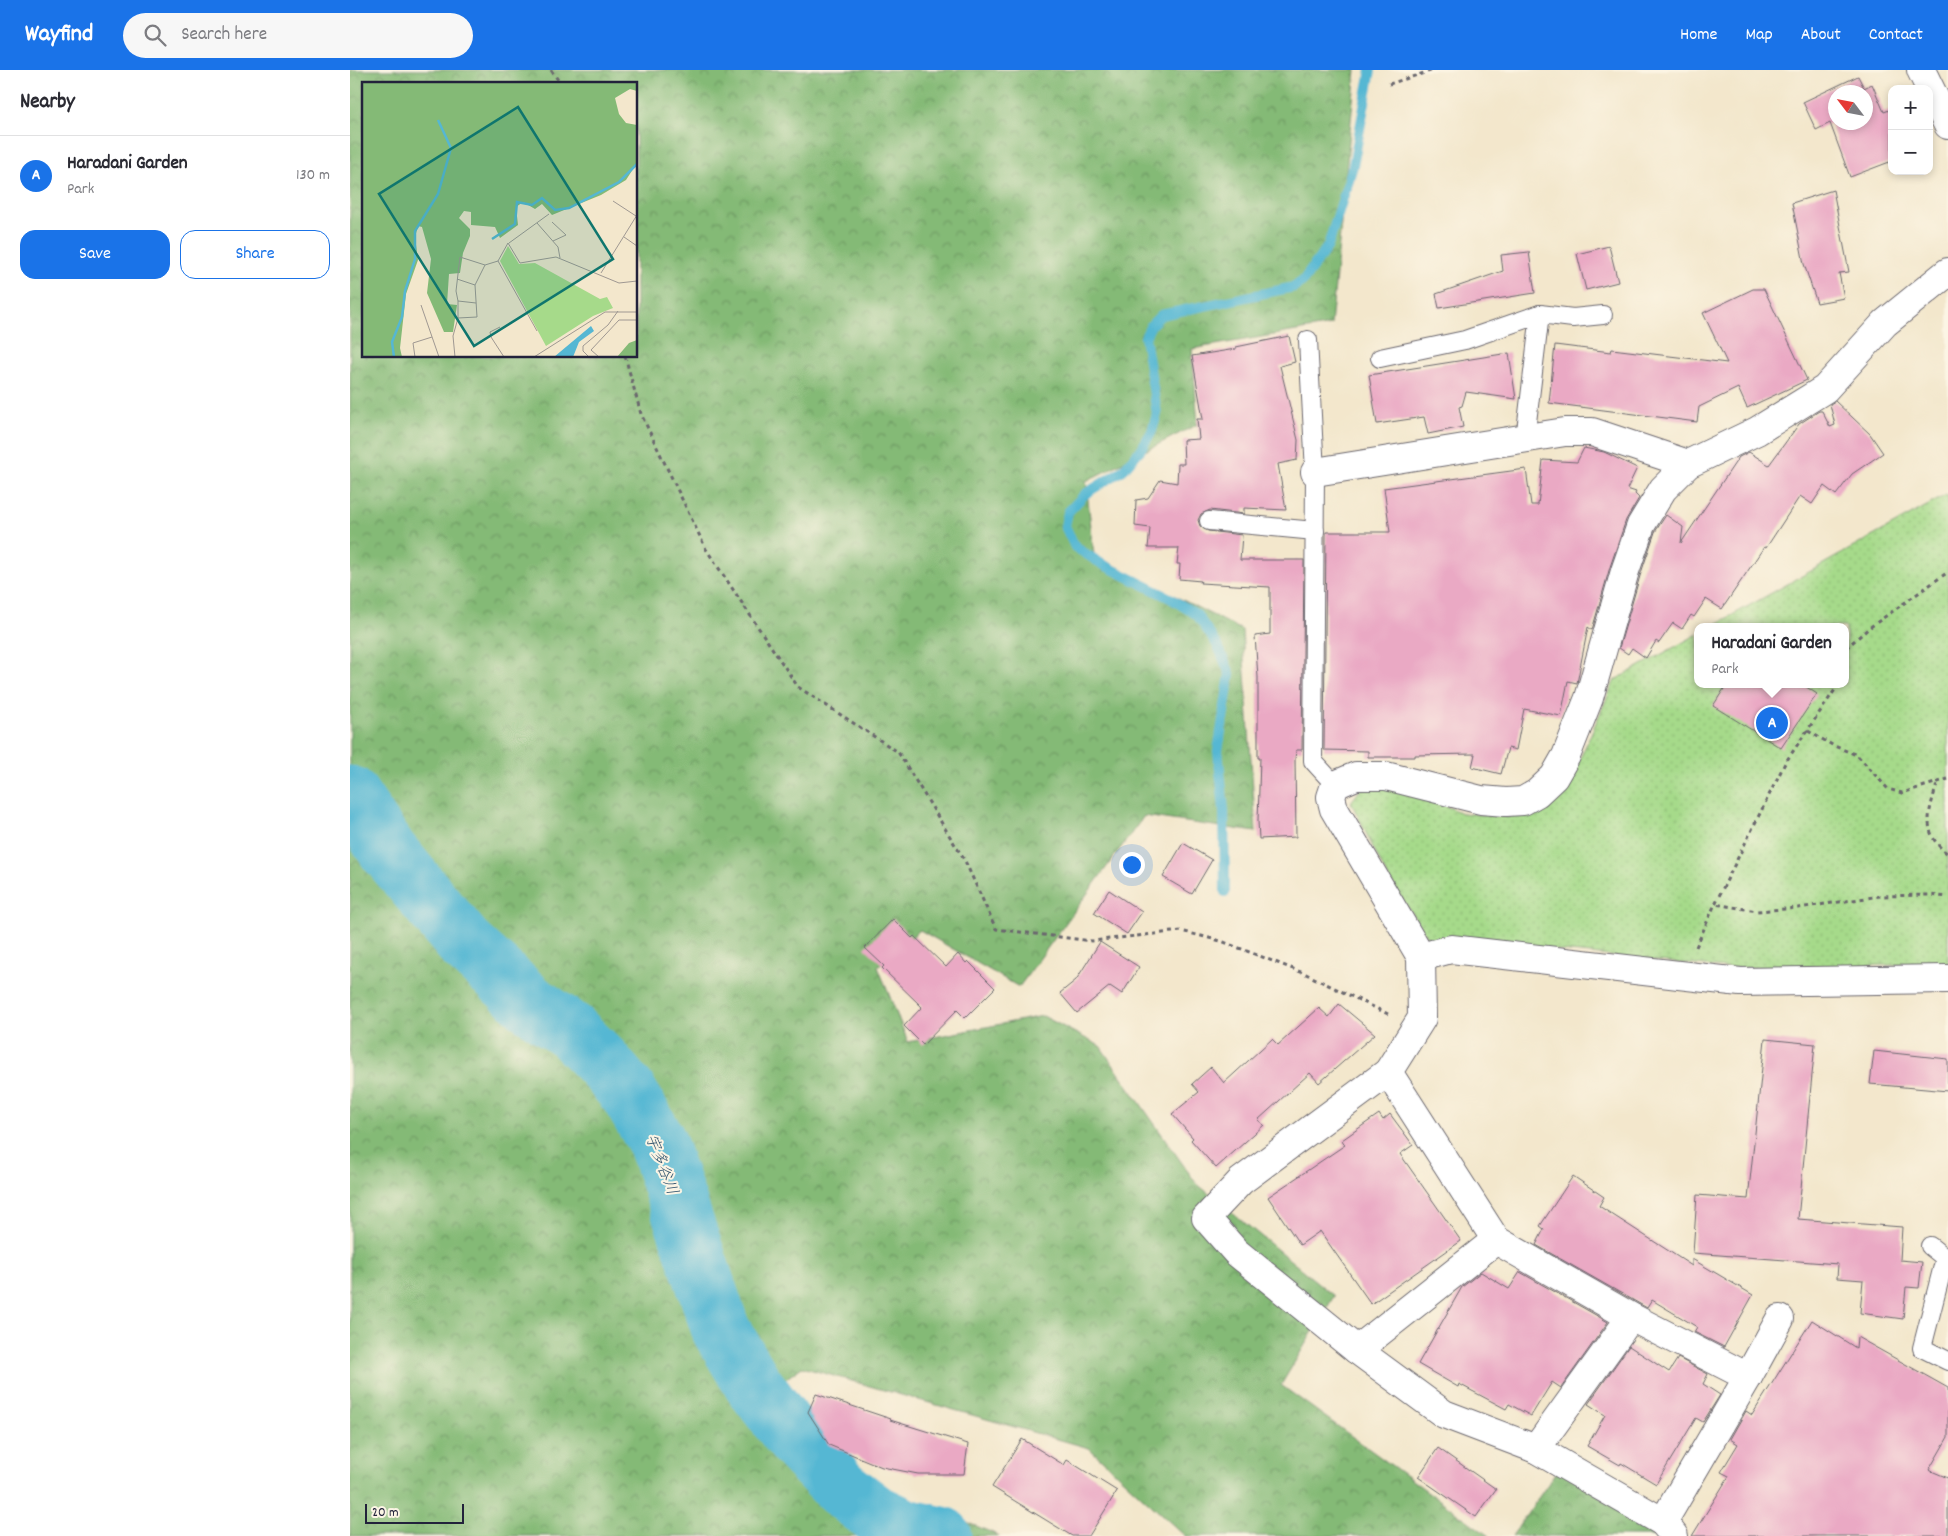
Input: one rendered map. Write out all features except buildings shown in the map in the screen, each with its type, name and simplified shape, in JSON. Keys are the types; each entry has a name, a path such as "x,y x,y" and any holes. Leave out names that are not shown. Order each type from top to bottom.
{"street":[{"path":"1922,70 1948,125"},
{"path":"1780,1320 1668,1529 1536,1449 1444,1414 1357,1350 1236,1252 1206,1218 1241,1181 1388,1072 1422,1018 1421,957 1334,809 1331,797 1336,785 1356,776 1386,776 1481,800 1523,801 1537,793 1554,777 1566,756 1589,698 1625,571 1641,526 1663,489 1688,464 1757,431 1825,389 1885,323 1948,272"},
{"path":"1315,472 1565,432 1592,432 1688,464"},
{"path":"1421,957 1451,949 1740,982 1948,979"},
{"path":"1388,1072 1496,1240 1631,1317 1748,1377"},
{"path":"1357,1350 1496,1240"},
{"path":"1536,1449 1631,1317"}],"lane":[{"path":"1525,439 1540,314"},
{"path":"1380,358 1465,340 1540,314 1573,318 1603,315"},
{"path":"1308,340 1315,472 1313,761 1336,785"},
{"path":"1209,521 1315,531"},
{"path":"1930,1246 1945,1258 1922,1348 1948,1361"}],"path":[{"path":"551,70 560,82"},
{"path":"1389,84 1434,70"},
{"path":"626,358 641,414 706,549 798,687 898,752 964,861 996,929 1092,941 1181,931 1222,941 1306,974 1392,1016"},
{"path":"1849,645 1869,628 1948,572"},
{"path":"1683,976 1715,904 1782,769 1836,688"},
{"path":"1808,731 1834,746 1857,755 1888,789 1902,793 1937,784 1948,779"},
{"path":"1937,784 1928,823 1933,839 1948,854"},
{"path":"1715,904 1757,911 1798,908 1880,896 1930,895 1948,897"}],"green space":[{"path":"350,70 1356,70 1331,325 1192,349 1198,424 1086,481 1094,555 1242,630 1256,832 1144,816 1019,987 920,930 878,967 908,1042 1043,1016 1100,1046 1196,1183 1334,1296 1281,1385 1489,1536 1185,1536 1089,1448 802,1367 774,1387 802,1437 842,1470 1000,1536 350,1536"},
{"path":"1948,494 1948,964 1725,968 1427,937 1385,872 1351,802 1361,789 1387,784 1426,796 1461,813 1507,817 1546,807 1577,765 1615,680 1694,636 1694,688 1849,688 1849,623 1718,623"},
{"path":"1559,1468 1647,1529 1654,1536 1512,1536"}],"waterway":[{"path":"1225,892 1224,810 1218,751 1230,674 1218,646 1197,615 1170,598 1102,564 1075,547 1065,526 1068,512 1085,494 1123,470 1141,449 1152,431 1157,414 1145,337 1151,325 1161,315 1294,287 1303,281 1328,246 1353,166 1371,70"},
{"name":"宇多谷川","path":"350,795 388,851 465,944 531,1004 571,1031 601,1061 629,1094 657,1142 721,1330 753,1384 797,1442 841,1488 874,1513 906,1528 942,1536"}],"place":[{"name":"Haradani Garden","path":"1772,723"}]}
